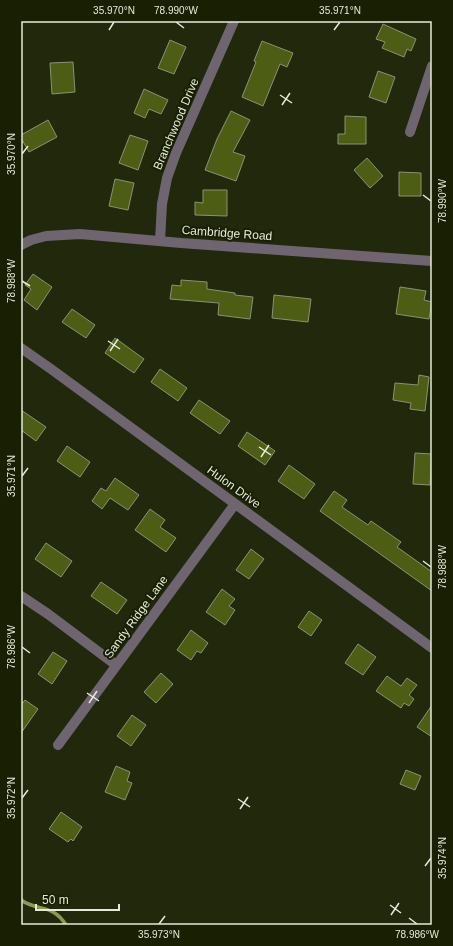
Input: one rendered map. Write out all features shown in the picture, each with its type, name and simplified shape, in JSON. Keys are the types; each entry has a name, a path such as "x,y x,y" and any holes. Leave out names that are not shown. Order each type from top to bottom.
{"street":[{"name":"Branchwood Drive","path":"160,241 162,204 167,178 176,153 234,21"},
{"path":"410,132 432,66"},
{"name":"Cambridge Road","path":"21,245 31,240 46,236 80,234 432,261"},
{"name":"Hulon Drive","path":"21,348 432,648"},
{"name":"Sandy Ridge Lane","path":"58,745 234,504"},
{"path":"21,596 48,614 116,665"}],"building":[{"path":"383,24 416,39 411,51 407,49 404,57 382,48 385,42 376,39"},
{"path":"170,40 186,47 174,74 158,68"},
{"path":"262,41 293,53 287,67 280,64 263,106 242,97 256,62 254,61"},
{"path":"73,62 75,92 52,94 50,63"},
{"path":"378,71 395,77 386,103 369,97"},
{"path":"144,89 168,100 161,114 149,109 145,118 134,113"},
{"path":"231,111 250,120 233,152 245,156 236,181 205,170 217,139"},
{"path":"345,116 366,117 366,144 338,144 338,134 345,134"},
{"path":"48,120 57,137 29,152 21,138 21,135"},
{"path":"130,135 148,141 138,170 119,163"},
{"path":"367,158 383,176 370,188 354,170"},
{"path":"399,172 421,173 421,196 399,196"},
{"path":"115,179 134,183 128,210 109,206"},
{"path":"203,190 227,190 227,216 195,215 195,202 203,203"},
{"path":"33,274 52,287 37,310 24,300 31,289 25,285"},
{"path":"181,280 207,282 207,289 253,297 250,319 218,315 219,303 170,299 172,285 181,286"},
{"path":"400,287 426,291 424,300 432,302 429,319 396,314"},
{"path":"274,295 311,299 308,322 272,318"},
{"path":"72,309 95,325 86,338 62,322"},
{"path":"115,338 144,359 134,373 105,353"},
{"path":"160,369 187,388 178,401 151,382"},
{"path":"419,375 429,377 425,411 410,409 411,403 393,400 395,383 418,385"},
{"path":"199,400 230,421 220,434 190,413"},
{"path":"21,410 46,427 36,441 21,430"},
{"path":"247,432 275,451 265,465 238,446"},
{"path":"67,446 90,462 80,477 57,461"},
{"path":"415,453 432,454 430,485 413,484"},
{"path":"289,465 315,484 304,499 278,481"},
{"path":"115,478 139,495 128,510 110,498 102,509 92,501 101,488 106,491"},
{"path":"334,491 347,500 342,507 368,525 371,521 401,542 397,547 432,572 432,591 320,511"},
{"path":"150,509 165,520 160,527 176,538 166,552 135,530"},
{"path":"46,543 72,561 61,577 35,559"},
{"path":"251,549 264,559 249,579 236,570"},
{"path":"101,582 127,600 117,614 91,596"},
{"path":"222,589 235,599 229,606 235,610 225,625 206,612"},
{"path":"309,611 322,620 311,636 298,627"},
{"path":"191,630 208,643 201,653 197,651 191,660 177,650"},
{"path":"358,644 376,657 363,675 345,663"},
{"path":"53,652 67,661 52,684 38,674"},
{"path":"161,673 173,684 156,703 144,692"},
{"path":"387,676 401,686 407,678 417,685 409,695 414,699 409,706 404,703 401,708 376,691"},
{"path":"25,700 38,709 21,733 21,705"},
{"path":"432,705 432,737 417,727"},
{"path":"132,715 146,725 131,746 117,736"},
{"path":"116,766 130,772 127,781 132,783 125,800 105,792"},
{"path":"406,770 421,776 415,790 400,784"},
{"path":"61,812 82,827 73,841 71,839 68,842 49,829"}],"waterway":[{"path":"21,900 27,904 50,911 61,918 66,925"}]}
